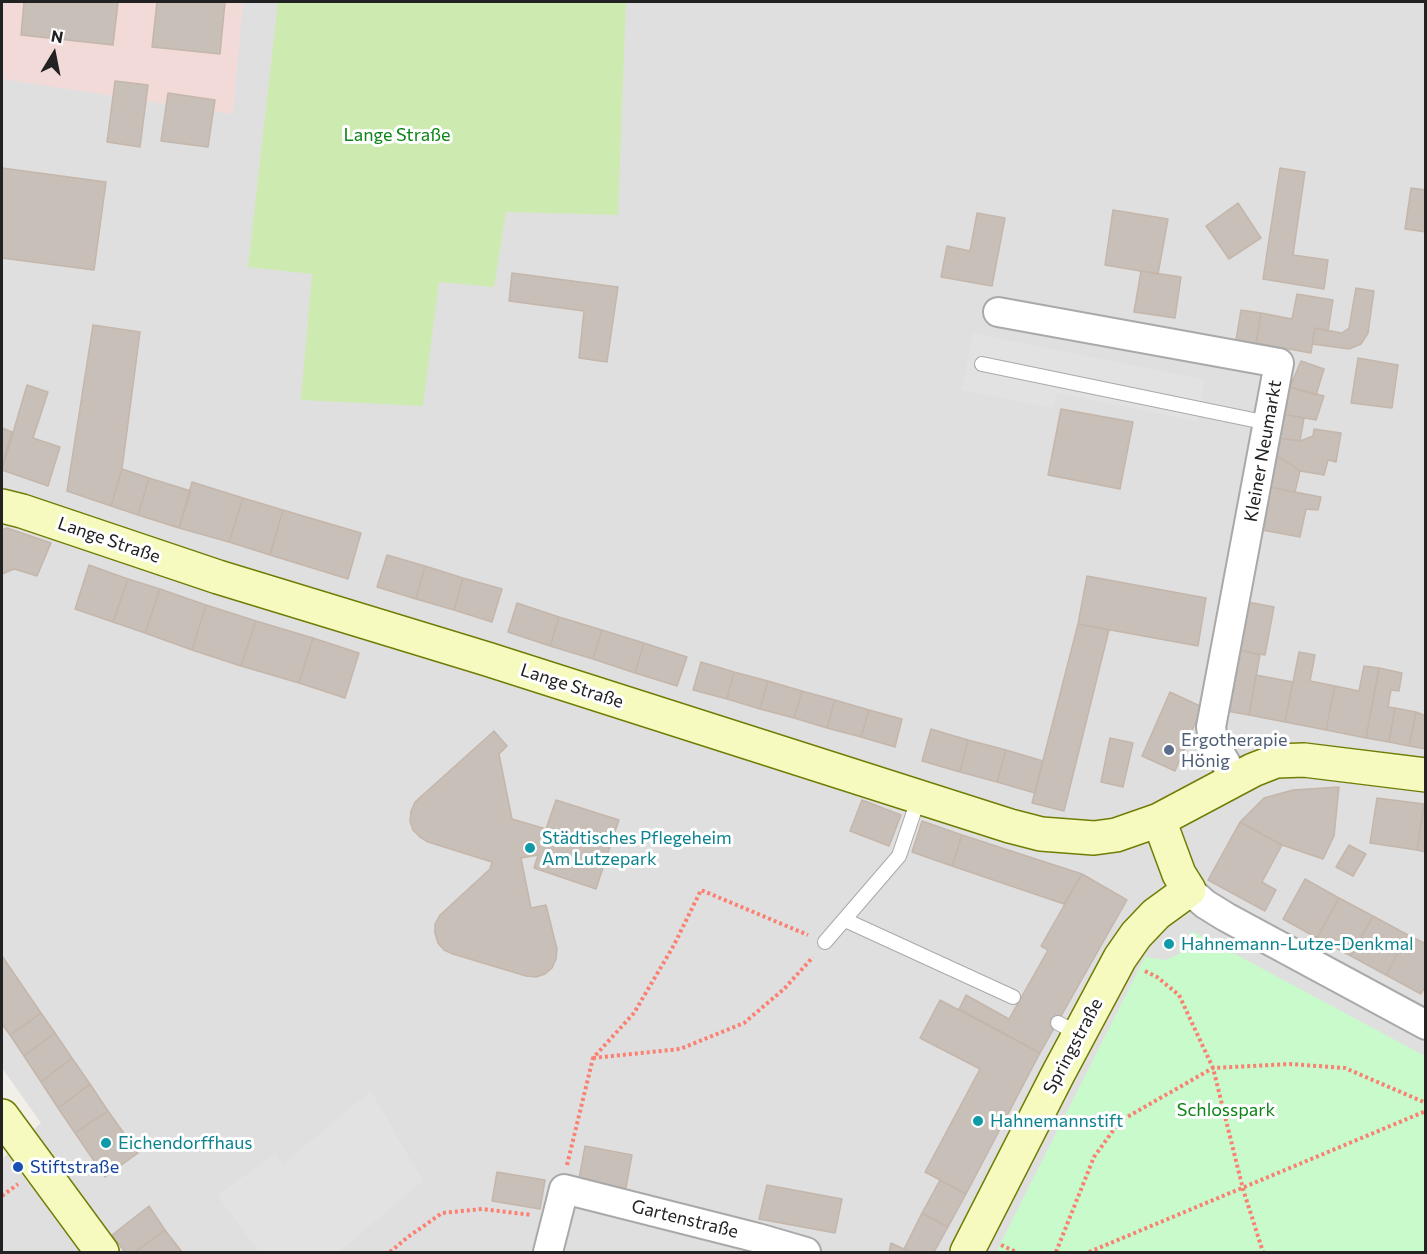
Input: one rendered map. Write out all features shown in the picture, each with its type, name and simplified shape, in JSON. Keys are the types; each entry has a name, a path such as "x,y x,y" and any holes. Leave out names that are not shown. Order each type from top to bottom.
{"main road":[{"name":"Lange Straße","path":"2,506 218,577 487,659 1041,834 1094,838 1116,835 1153,823 1265,765 1289,760 1425,775"},
{"path":"1153,823 1188,890"},
{"name":"Springstraße","path":"967,1252 1069,1028 1136,936 1156,914 1188,890"},
{"path":"2,1116 102,1252"}],"street":[{"name":"Kleiner Neumarkt","path":"998,312 1279,363 1211,727 1213,741 1235,779"},
{"path":"1188,890 1205,904 1226,916 1425,1025"},
{"path":"548,1252 565,1177"},
{"name":"Gartenstraße","path":"565,1177 806,1252"}],"lane":[{"path":"982,364 1268,423"},
{"path":"825,942 899,856 919,797"},
{"path":"845,920 1013,997"}],"path":[{"path":"565,1177 593,1058 634,1013 674,945 701,890 825,942 784,988 744,1023 680,1049 593,1058"},
{"path":"1120,958 1157,977 1179,995 1213,1068 1243,1189 1263,1252"},
{"path":"1056,1252 1094,1157 1120,1121 1213,1068 1290,1064 1345,1068 1425,1103"},
{"path":"1089,1252 1425,1111"},
{"path":"390,1252 442,1213 482,1209 557,1218"}],"shaded area":[{"path":"2,2 1425,2 1425,1252 2,1252 2,1159 41,1123 2,1068"},
{"path":"2,2 243,2 233,114 2,79"},
{"path":"973,333 1205,380 1197,421 1057,393 1053,408 962,390"},
{"path":"371,1091 423,1181 339,1252 259,1252 217,1195 275,1154 283,1164"}],"green space":[{"name":"Lange Straße","path":"278,2 626,2 618,215 506,212 494,287 439,282 423,406 301,400 312,274 248,267"},
{"name":"Schlosspark","path":"1192,931 1425,1056 1425,1252 996,1252 1145,957 1166,960 1181,953"}],"building":[{"path":"24,2 118,2 113,45 21,35"},
{"path":"157,2 225,2 220,54 152,47"},
{"path":"115,81 148,85 140,147 107,142"},
{"path":"168,93 215,100 208,147 161,141"},
{"path":"2,168 106,182 94,270 2,258"},
{"path":"1280,168 1305,172 1293,255 1328,260 1324,289 1263,279"},
{"path":"1411,188 1426,190 1426,232 1405,229"},
{"path":"1238,203 1261,238 1229,259 1206,226"},
{"path":"1113,210 1168,219 1158,274 1105,265"},
{"path":"977,213 1005,218 992,286 941,277 947,246 970,251"},
{"path":"1141,271 1181,277 1175,318 1134,312"},
{"path":"512,273 618,287 607,362 579,358 584,311 509,301"},
{"path":"1356,288 1374,291 1368,333 1361,344 1349,349 1312,344 1315,328 1342,333 1349,328"},
{"path":"1297,294 1333,300 1328,331 1315,328 1311,353 1256,343 1261,313 1292,319"},
{"path":"1241,310 1261,313 1256,343 1236,340"},
{"path":"93,325 140,332 122,469 111,506 67,491"},
{"path":"1358,358 1398,365 1392,408 1351,403"},
{"path":"1301,361 1324,369 1316,395 1290,387"},
{"path":"27,385 48,392 33,438 60,447 48,486 2,470"},
{"path":"1290,387 1324,396 1316,420 1282,414"},
{"path":"1061,409 1133,422 1120,489 1048,475"},
{"path":"1282,414 1304,418 1300,441 1279,438"},
{"path":"2,428 12,432 2,466"},
{"path":"1314,429 1341,433 1336,462 1328,460 1324,475 1300,471 1276,455 1279,438 1300,441 1313,436"},
{"path":"1276,455 1300,471 1295,492 1269,487"},
{"path":"122,469 149,478 138,515 111,506"},
{"path":"149,478 191,491 179,528 138,515"},
{"path":"192,482 243,498 229,542 179,528"},
{"path":"1269,487 1321,497 1318,510 1306,509 1300,537 1262,530"},
{"path":"243,498 283,510 270,555 229,542"},
{"path":"283,510 361,533 348,579 270,555"},
{"path":"7,528 51,543 37,576 14,569 2,574 2,530"},
{"path":"387,555 425,566 416,599 377,587"},
{"path":"89,565 128,579 113,622 75,609"},
{"path":"425,566 463,578 454,610 416,599"},
{"path":"1087,576 1206,598 1198,646 1078,624"},
{"path":"463,578 502,589 492,622 454,610"},
{"path":"128,579 160,589 145,633 113,622"},
{"path":"160,589 206,605 192,650 145,633"},
{"path":"1248,602 1274,607 1265,655 1239,650"},
{"path":"517,603 559,617 550,646 508,632"},
{"path":"206,605 256,621 241,666 192,650"},
{"path":"559,617 602,630 593,659 550,646"},
{"path":"256,621 313,638 299,683 241,666"},
{"path":"1078,624 1109,630 1064,811 1032,803"},
{"path":"602,630 644,643 635,673 593,659"},
{"path":"313,638 359,653 345,698 299,683"},
{"path":"644,643 687,657 677,686 635,673"},
{"path":"1239,650 1260,655 1249,715 1227,711"},
{"path":"1299,652 1315,655 1310,681 1335,686 1326,730 1285,722"},
{"path":"701,662 734,672 727,699 693,690"},
{"path":"1364,666 1379,668 1366,738 1326,730 1335,686 1359,691"},
{"path":"1379,668 1402,673 1399,691 1391,690 1388,707 1395,708 1389,742 1366,738"},
{"path":"734,672 768,681 760,709 727,699"},
{"path":"1256,675 1293,682 1285,722 1249,715"},
{"path":"768,681 802,691 794,718 760,709"},
{"path":"802,691 835,700 827,728 794,718"},
{"path":"1170,692 1202,707 1175,771 1142,756"},
{"path":"835,700 869,710 861,737 827,728"},
{"path":"1395,708 1416,712 1409,746 1389,742"},
{"path":"869,710 902,719 895,747 861,737"},
{"path":"1416,712 1426,716 1426,749 1409,746"},
{"path":"931,729 968,740 960,772 922,761"},
{"name":"Städtisches Pflegeheim Am Lutzepark","path":"494,731 507,746 499,754 512,819 546,829 556,800 619,820 596,889 534,868 538,855 521,858 531,908 546,905 557,949 552,968 536,977 453,954 444,950 438,943 435,924 440,915 490,869 492,862 428,842 413,830 410,821 415,802"},
{"path":"1110,738 1133,743 1123,787 1101,782"},
{"path":"968,740 1006,750 997,782 960,772"},
{"path":"1006,750 1043,761 1035,793 997,782"},
{"path":"1339,787 1334,836 1323,859 1282,845 1240,822 1264,798 1293,790"},
{"path":"1377,798 1424,804 1417,850 1370,843"},
{"path":"862,800 901,815 889,846 850,831"},
{"path":"1424,804 1426,805 1426,852 1417,850"},
{"path":"922,821 962,835 952,866 912,852"},
{"path":"1240,822 1282,845 1262,882 1276,890 1265,911 1208,880"},
{"path":"962,835 1082,874 1064,904 952,866"},
{"path":"1349,845 1366,854 1353,876 1336,867"},
{"path":"1082,874 1127,900 1040,1053 959,1009 966,995 1009,1019 1048,950 1041,946"},
{"path":"1305,879 1339,898 1317,938 1283,919"},
{"path":"1339,898 1373,916 1351,956 1317,938"},
{"path":"1373,916 1408,935 1386,975 1351,956"},
{"path":"1408,935 1426,944 1426,985 1421,994 1386,975"},
{"path":"2,956 41,1013 10,1035 2,1024"},
{"name":"Hahnemannstift","path":"940,1000 1040,1053 966,1194 925,1172 980,1069 920,1038"},
{"path":"41,1013 55,1033 24,1056 10,1035"},
{"path":"55,1033 72,1058 41,1082 24,1056"},
{"path":"72,1058 90,1084 58,1108 41,1082"},
{"path":"90,1084 108,1111 75,1133 58,1108"},
{"name":"Eichendorffhaus","path":"108,1111 138,1153 105,1177 75,1133"},
{"path":"585,1146 632,1155 625,1193 578,1184"},
{"path":"497,1172 545,1180 540,1209 492,1201"},
{"path":"940,1180 966,1194 948,1227 922,1213"},
{"path":"767,1185 842,1199 835,1233 759,1219"},
{"path":"149,1206 165,1230 135,1252 125,1252 112,1235"},
{"path":"922,1213 948,1227 934,1252 912,1252 904,1249"},
{"path":"165,1230 182,1252 135,1252"},
{"path":"891,1243 904,1249 912,1252 889,1252"}],"place":[{"name":"Ergotherapie Hönig","path":"1169,750"},
{"name":"Städtisches Pflegeheim Am Lutzepark","path":"530,848"},
{"name":"Hahnemann-Lutze-Denkmal","path":"1169,944"},
{"name":"Hahnemannstift","path":"978,1121"},
{"name":"Eichendorffhaus","path":"106,1143"},
{"name":"Stiftstraße","path":"18,1167"}]}
